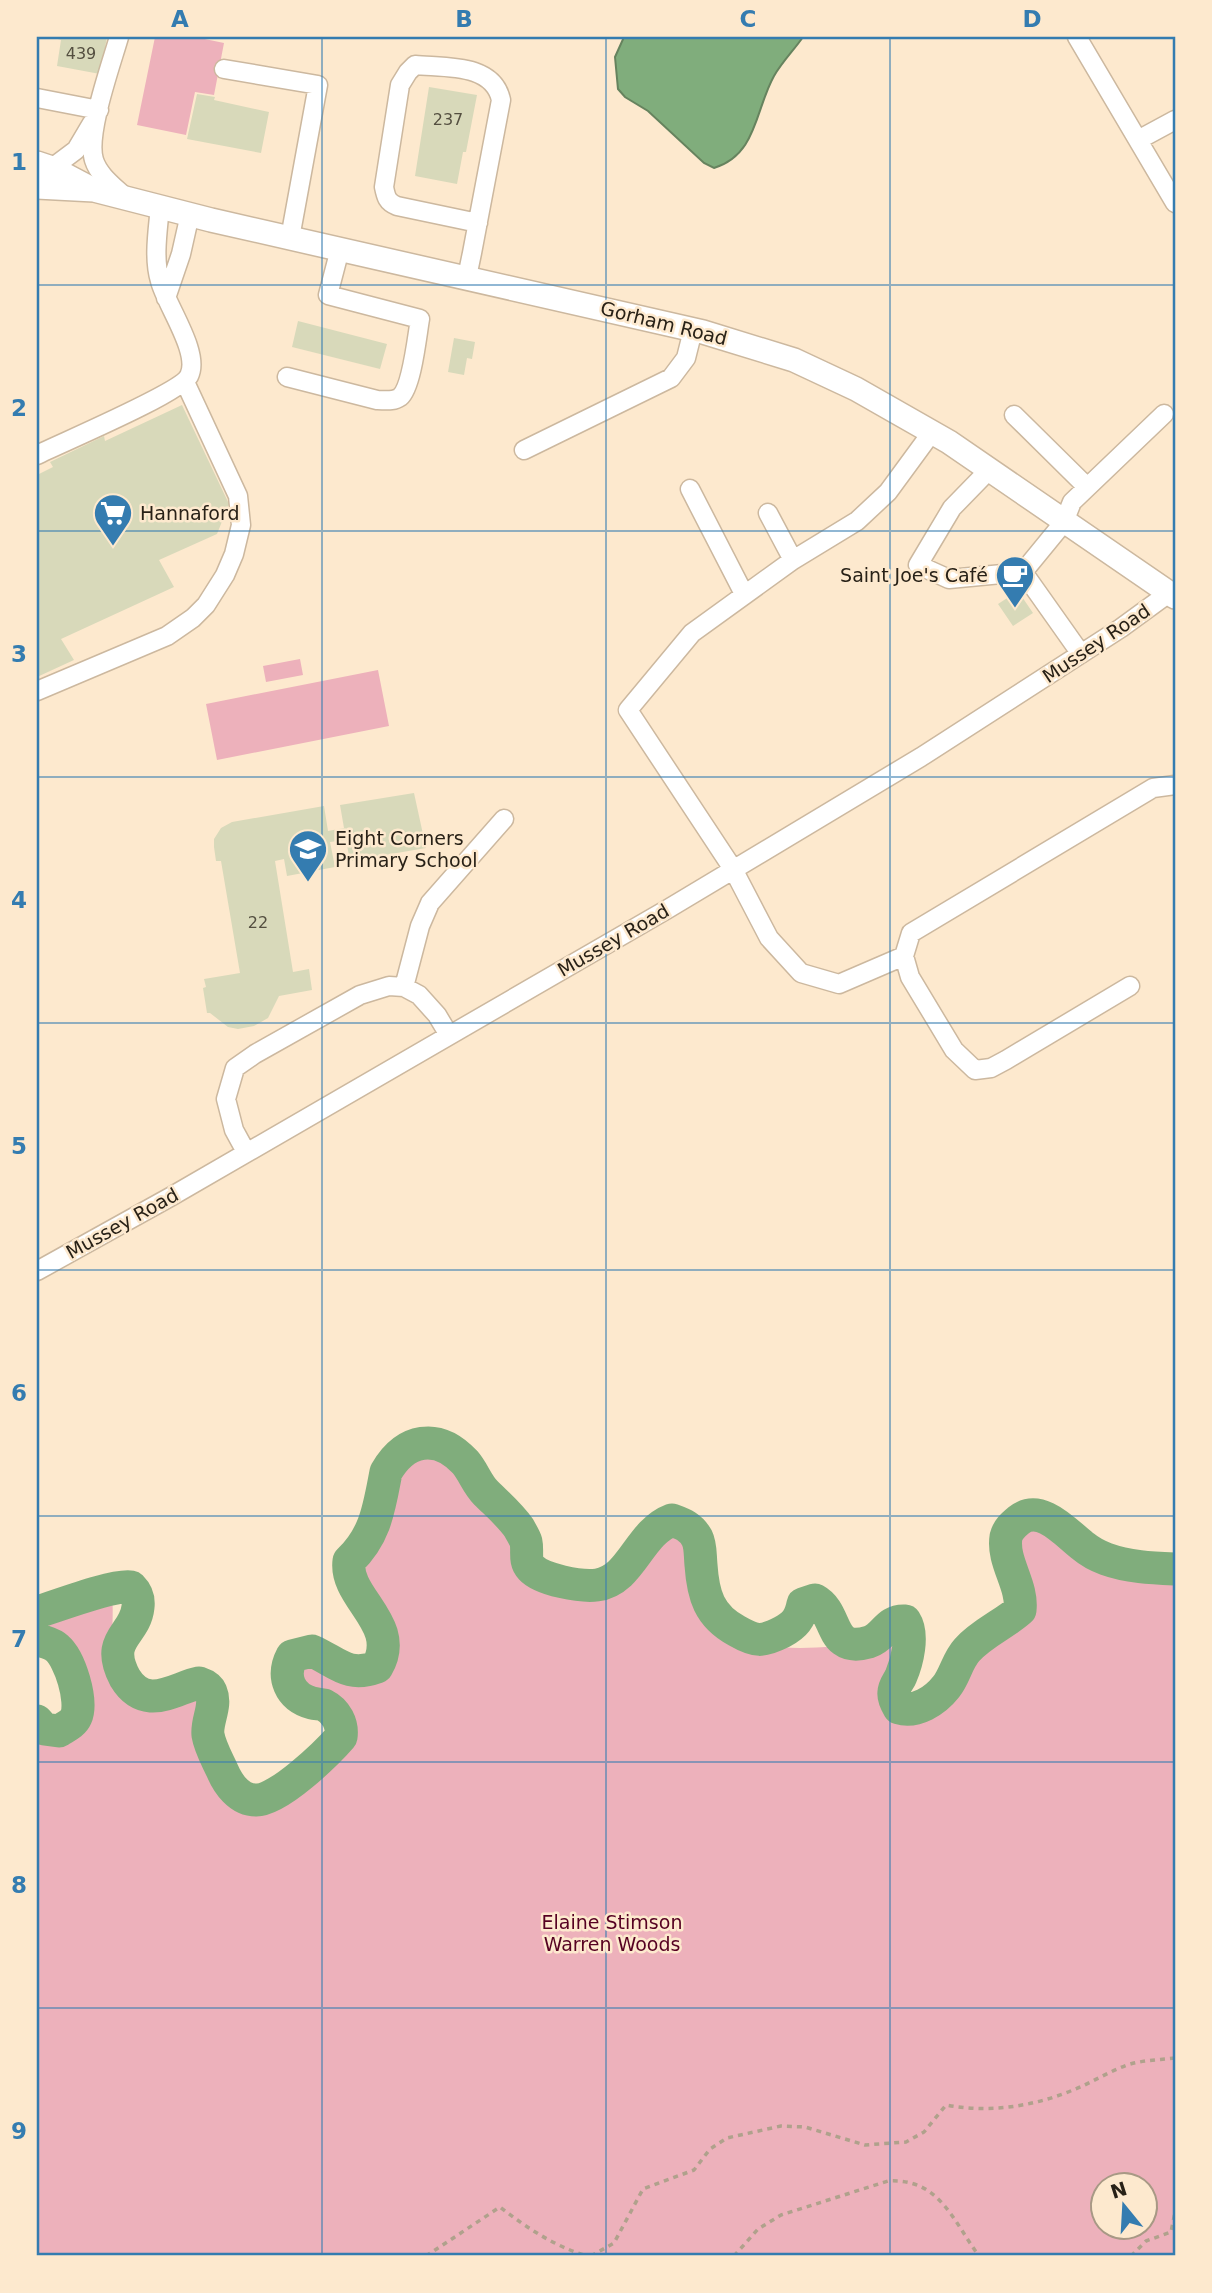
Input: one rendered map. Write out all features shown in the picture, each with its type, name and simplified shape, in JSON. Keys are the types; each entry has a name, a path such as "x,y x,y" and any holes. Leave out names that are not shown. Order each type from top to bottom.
{"main road":[{"name":"Gorham Road","path":"44,165 94,190"},
{"name":"Gorham Road","path":"37,187 94,190 290,238 693,330 794,360 856,389 932,432 1173,592"}],"street":[{"path":"119,37 99,110 94,140 95,163 103,176 126,198"},
{"path":"1077,37 1175,203"},
{"path":"467,277 478,223 501,100 499,89 491,80 476,71 415,65 400,85 384,187 387,198 390,204 397,206 478,223"},
{"path":"224,69 318,85 290,238"},
{"path":"37,97 99,110"},
{"path":"44,165 76,150 99,110"},
{"path":"1138,140 1175,120"},
{"path":"37,455 161,396 185,382 191,370 191,359 166,298 157,266 160,206"},
{"path":"166,298 181,254 190,214"},
{"path":"287,376 377,400 391,401 400,396 407,386 420,319 328,295 340,249"},
{"path":"524,450 671,378 686,358 693,330"},
{"path":"37,691 180,628 206,605 225,575 239,537 239,496 185,382"},
{"path":"990,469 952,508 918,565 949,579 1023,572 1064,522 1072,502 1164,414"},
{"path":"1014,415 1087,487"},
{"path":"904,956 839,984 801,973 769,938 733,869 628,710 692,633 793,560 857,521 888,492 932,432"},
{"path":"690,489 744,594"},
{"path":"768,513 793,560"},
{"path":"1023,572 1081,654"},
{"name":"Mussey Road","path":"37,1271 449,1035 921,757 1173,592"},
{"path":"1130,986 1006,1060 991,1068 975,1070 954,1051 910,977 904,956 911,933 1153,788 1175,785"},
{"path":"404,987 415,939 430,903 504,820"},
{"path":"246,1152 234,1130 227,1105 227,1090 235,1068 249,1057 360,995 389,986 404,987 419,995 437,1015 449,1035"}],"path":[{"path":"426,2256 500,2207 526,2227 569,2251 589,2256 614,2243 643,2189 694,2170 710,2149 727,2138 781,2126 805,2127 865,2145 906,2142 924,2132 946,2105 1000,2109 1040,2102 1126,2066 1145,2060 1175,2057"},
{"path":"734,2256 758,2229 781,2215 888,2181 906,2180 927,2188 936,2196 979,2256"},
{"path":"1132,2256 1146,2241 1171,2232 1175,2212"}],"green space":[{"path":"155,37 195,37 224,43 214,95 195,92 186,135 137,125"},
{"path":"300,659 303,675 266,682 263,666"},
{"path":"378,670 389,726 217,760 206,704"},
{"name":"Elaine Stimson Warren Woods","path":"419,1451 440,1456 459,1466 484,1507 514,1538 531,1572 553,1588 566,1591 593,1590 618,1582 636,1570 672,1527 685,1532 689,1537 700,1585 713,1610 730,1628 749,1639 770,1646 793,1648 868,1643 896,1630 903,1636 894,1681 895,1691 906,1707 924,1713 938,1708 950,1697 972,1655 1022,1621 1031,1610 1031,1590 1019,1559 1018,1548 1020,1537 1028,1525 1035,1524 1050,1529 1094,1561 1116,1570 1175,1583 1175,2256 37,2256 37,1721 64,1729 84,1722 86,1712 85,1692 74,1661 61,1645 42,1634 45,1628 55,1621 87,1610 106,1596 112,1597 113,1655 120,1682 129,1692 156,1702 200,1695 206,1700 201,1717 202,1743 210,1770 225,1792 242,1802 271,1803 342,1754 353,1731 329,1702 302,1680 297,1672 300,1658 320,1660 371,1675 382,1673 389,1668 395,1653 391,1629 363,1585 367,1561 392,1513 403,1463"}],"shaded area":[{"path":"624,37 803,37 774,76 747,142 728,162 714,168 704,163 648,111 625,97 618,89 615,57"}],"building":[{"path":"51,37 107,37 100,74 57,66 61,40"},
{"path":"429,87 477,95 457,184 415,176"},
{"path":"197,94 269,112 261,153 187,139"},
{"path":"298,321 387,344 380,369 292,347"},
{"path":"454,338 475,342 472,359 467,358 464,375 448,372"},
{"name":"Hannaford","path":"182,405 229,504 217,534 159,560 174,587 61,639 74,660 37,677 37,475 53,467 50,462 104,436 105,441"},
{"name":"Saint Joe's Café","path":"1018,591 1033,613 1013,626 998,604"},
{"path":"414,793 426,848 350,861 346,840 330,842 335,867 287,876 284,859 275,861 293,972 309,969 312,990 279,996 268,1018 254,1026 238,1029 228,1027 207,1013 204,979 240,973 221,861 216,861 214,847 214,839 221,828 232,822 324,806 328,831 344,828 340,805"}],"waterway":[{"path":"37,1612 99,1592 131,1587 137,1596 138,1607 132,1625 122,1638 118,1654 119,1665 125,1678 136,1690 151,1696 163,1695 199,1683 208,1687 213,1697 208,1724 210,1744 227,1781 244,1797 256,1800 277,1793 289,1785 341,1737 340,1723 332,1711 324,1705 304,1700 293,1691 287,1671 292,1656 312,1651 350,1670 377,1667 383,1652 382,1638 378,1624 355,1587 349,1561 371,1531 386,1472 402,1452 422,1443 444,1446 465,1462 483,1489 519,1528 526,1542 529,1565 544,1576 581,1585 597,1585 609,1581 619,1575 660,1526 672,1520 686,1526 697,1538 709,1604 727,1625 749,1637 764,1639 782,1632 796,1621 803,1604 815,1600 823,1606 840,1637 847,1642 869,1642 894,1623 905,1621 909,1648 894,1694 899,1708 912,1709 925,1705 936,1697 949,1683 967,1650 1020,1610 1019,1592 1006,1546 1008,1532 1019,1520 1027,1516 1044,1517 1091,1552 1114,1562 1175,1569"},
{"path":"37,1639 53,1645 62,1653 74,1681 78,1701 75,1719 59,1731 44,1729 37,1721"}],"place":[{"name":"Hannaford","path":"113,547"},
{"name":"Saint Joe's Café","path":"1015,609"},
{"name":"Eight Corners Primary School","path":"308,883"}]}
